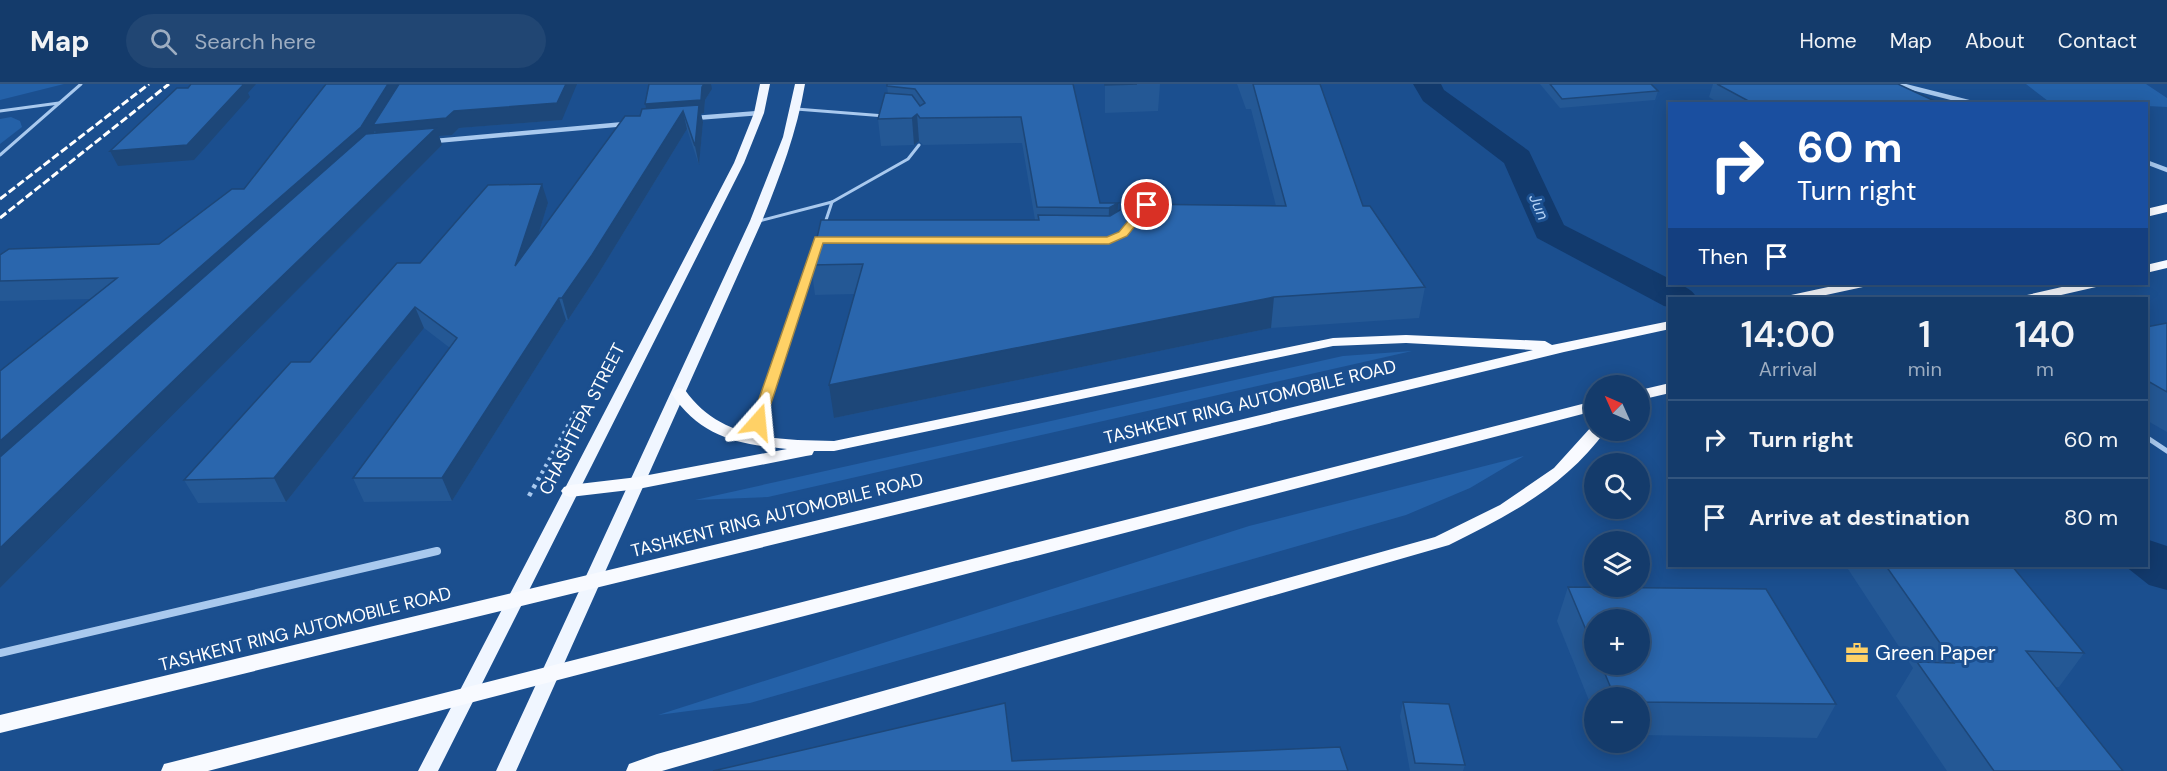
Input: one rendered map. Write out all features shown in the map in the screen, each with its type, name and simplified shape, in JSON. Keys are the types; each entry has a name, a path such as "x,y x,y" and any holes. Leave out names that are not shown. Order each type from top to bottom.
{"highway":[{"path":"2148,213 2167,208"},
{"path":"2148,269 2167,264"},
{"path":"1804,297 1854,285"},
{"path":"2036,297 2087,285"},
{"path":"570,491 638,483 834,446 1333,342 1406,339 1564,347 1668,325"},
{"name":"TASHKENT RING AUTOMOBILE ROAD","path":"0,724 1564,347"},
{"path":"1650,393 1668,388"},
{"path":"679,393 685,404 707,423 739,435 775,443 834,446"},
{"path":"172,771 1584,409"},
{"path":"637,771 668,760 1442,541 1506,509 1560,472 1588,441"}],"main road":[{"name":"CHASHTEPA STREET","path":"428,771 739,163 759,113 765,84"},
{"path":"506,770 756,221 782,160 796,109 800,84"}],"street":[{"path":"1897,84 1968,102"},
{"path":"684,119 759,113"},
{"path":"429,142 626,124"},
{"path":"2148,163 2167,170"},
{"path":"2148,438 2167,451"},
{"path":"0,653 437,551"}],"lane":[{"path":"0,155 81,84"},
{"path":"0,111 59,103"},
{"path":"796,109 894,116"},
{"path":"756,221 832,202 908,159 919,145"},
{"path":"822,230 832,202"},
{"path":"758,422 816,250"}],"shaded area":[{"path":"0,84 64,84 0,100"},
{"path":"2026,84 2146,84 2167,98 2167,107 2148,106 2148,102 2048,101"},
{"path":"11,117 20,121 22,127 0,144 0,119"},
{"path":"1412,351 768,497 695,500 1343,356"},
{"path":"1524,456 1470,488 1406,515 750,703 658,715 1249,526"}],"building":[{"path":"191,84 244,84 187,145 110,151 177,88 188,88"},
{"path":"326,84 388,84 361,127 0,441 0,371 117,278 0,281 0,255 9,249 159,244 232,189 244,189"},
{"path":"399,84 566,84 557,103 454,111 446,118 373,125"},
{"path":"649,84 704,84 701,100 645,104"},
{"path":"887,84 1073,84 1100,203 1118,203 1109,208 1037,207 1021,117 920,118 917,114 912,118 878,119 885,93 912,95 920,106 925,103 915,89 887,86"},
{"path":"1253,84 1320,84 1363,206 1370,206 1425,287 1274,297 829,385 863,264 811,265 821,220 1039,220 1038,215 1110,216 1130,204 1286,206"},
{"path":"1550,84 1651,84 1658,91 1562,99"},
{"path":"1717,84 1898,84 1937,102 1750,102"},
{"path":"699,105 695,146 683,111 592,255 562,298 559,298 442,478 353,478 457,338 415,307 274,478 184,480 291,362 310,362 397,263 420,263 488,185 542,184 515,266 625,116 640,116 642,109"},
{"path":"436,128 0,548 0,457 366,134"},
{"path":"2167,323 2167,392 2148,381 2148,327"},
{"path":"1887,567 2013,567 2084,653 2026,651 2123,771 1994,771 1917,662 1954,663"},
{"path":"1568,587 1584,587 1584,597 1650,597 1650,588 1766,589 1836,704 1650,702 1650,687 1610,687 1606,675 1650,675 1650,609 1584,609 1584,625"},
{"path":"1403,702 1449,704 1465,765 1415,763"},
{"path":"1005,703 1012,761 1340,747 1348,771 713,771"}],"waterway":[{"name":"Jun","path":"1427,84 1433,95 1518,158 1549,231 1676,297"},
{"name":"Jun","path":"2148,558 2167,572"}],"railway":[{"path":"0,199 149,84"},
{"path":"0,218 169,84"}],"place":[{"name":"Green Paper","path":"1857,653"}],"route":[{"path":"758,422 819,240 1109,241 1123,234 1147,205"}]}
